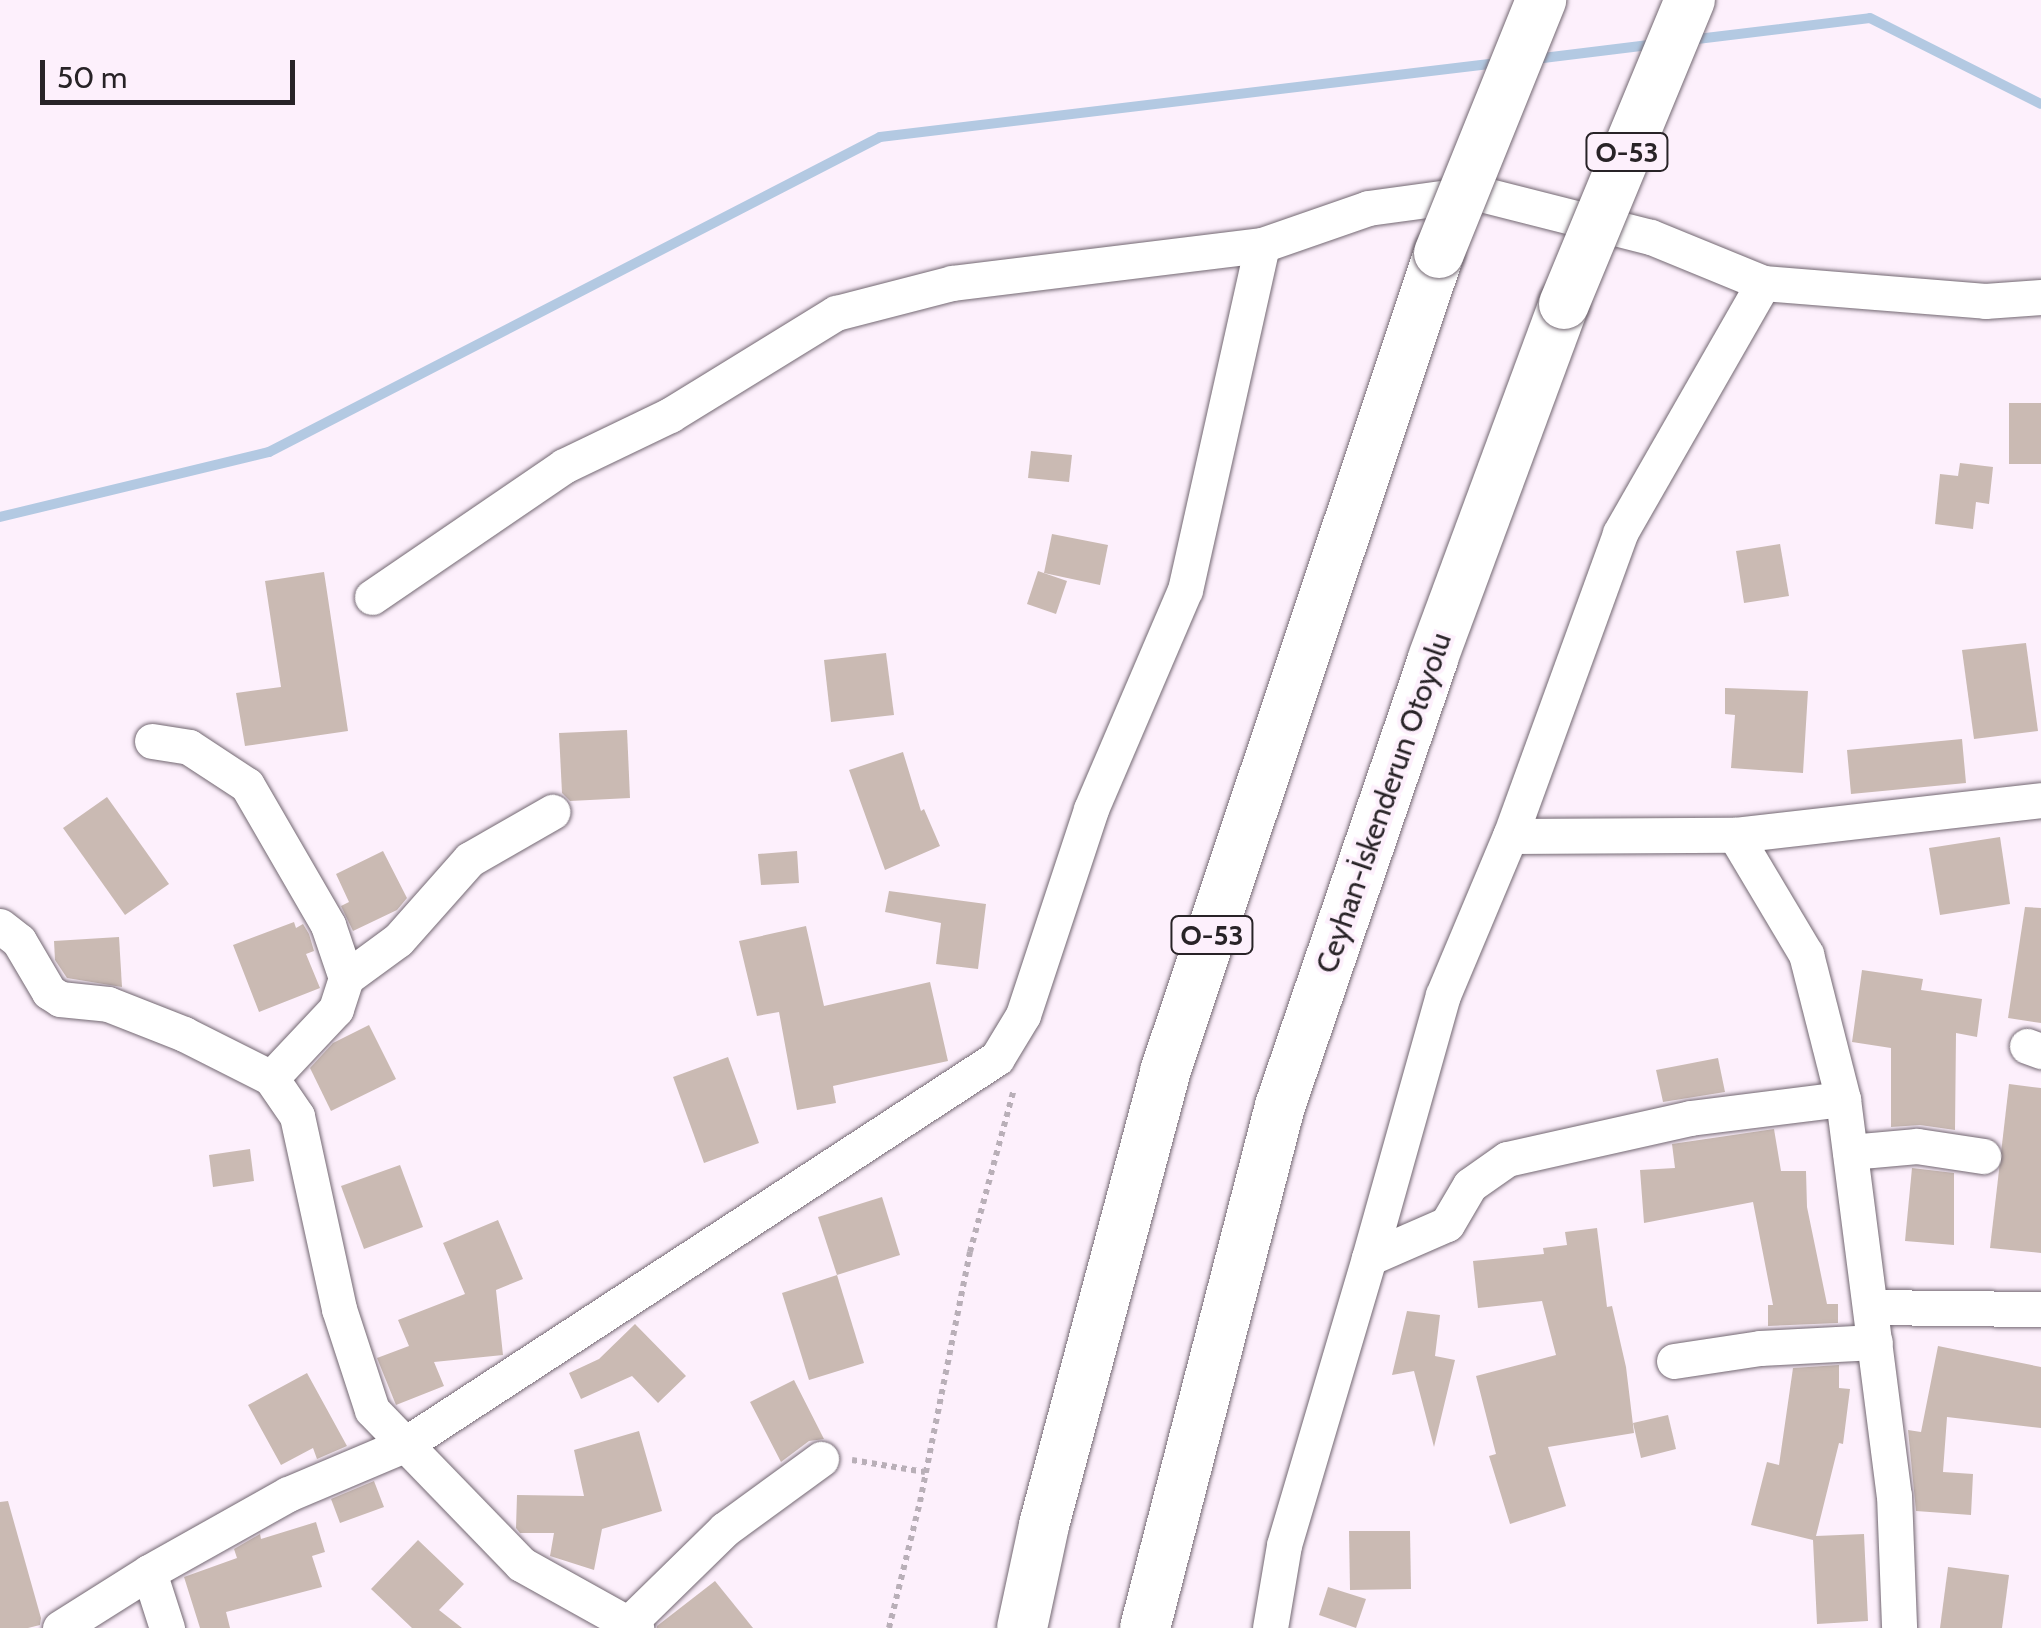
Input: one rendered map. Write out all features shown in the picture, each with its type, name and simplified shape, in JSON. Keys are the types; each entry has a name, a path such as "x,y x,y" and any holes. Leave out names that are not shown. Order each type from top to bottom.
{"highway":[{"name":"O-53","path":"1022,1628 1044,1525 1165,1072 1439,252 1540,0"},
{"name":"Ceyhan-İskenderun Otoyolu","path":"1144,1628 1280,1106 1433,658 1564,304 1690,0"}],"street":[{"path":"372,597 564,466 670,415 836,313 952,282 1262,245 1368,208 1477,193 1651,237 1763,283 1985,301 2041,297"},
{"path":"60,1628 148,1572 288,1494 404,1445 997,1058 1023,1015 1090,809 1185,590 1262,245"},
{"path":"1270,1628 1284,1545 1443,995 1510,836 1620,533 1763,283"},
{"path":"152,742 189,747 247,785 328,925 346,978"},
{"path":"1510,836 1736,836 2041,800"},
{"path":"271,1078 336,1009 346,978 398,940 470,859 552,812"},
{"path":"1736,836 1806,954 1843,1099 1894,1496 1899,1628"},
{"path":"0,926 19,941 49,992 60,999 108,1004 184,1034 271,1078 297,1116 339,1309 372,1410 521,1564 633,1625 724,1529 820,1459"},
{"path":"1368,1258 1447,1224 1470,1185 1507,1158 1690,1118 1843,1099"},
{"path":"1850,1152 1917,1146 1983,1156"},
{"path":"1870,1307 2041,1309"},
{"path":"1674,1361 1760,1348 1875,1342"},
{"path":"148,1572 167,1628"}],"path":[{"path":"889,1628 970,1252 1018,1075"},
{"path":"820,1459 876,1461 925,1472"}],"building":[{"path":"2009,403 2041,403 2041,464 2009,464"},
{"path":"1031,451 1072,455 1069,482 1028,478"},
{"path":"1960,463 1993,467 1989,504 1976,502 1973,529 1935,524 1940,474 1958,476"},
{"path":"1052,534 1108,545 1100,585 1044,573"},
{"path":"1780,544 1789,596 1744,603 1736,551"},
{"path":"1038,571 1067,581 1056,614 1027,604"},
{"path":"324,572 348,731 245,746 236,693 281,687 265,581"},
{"path":"2026,643 2038,731 1974,739 1962,650"},
{"path":"886,653 894,715 831,722 824,660"},
{"path":"1725,688 1808,691 1803,773 1731,768 1735,715 1725,714"},
{"path":"627,730 630,798 570,801 562,793 559,733"},
{"path":"1962,739 1966,783 1851,794 1847,750"},
{"path":"903,752 921,811 924,809 940,846 885,870 849,770"},
{"path":"107,797 169,884 125,915 63,828"},
{"path":"2000,837 2010,904 1940,915 1929,848"},
{"path":"383,851 407,898 397,910 353,931 341,906 349,902 336,874"},
{"path":"797,851 799,883 761,885 758,854"},
{"path":"889,891 986,904 978,969 936,964 941,923 885,912"},
{"path":"2025,907 2041,908 2041,1023 2008,1018"},
{"path":"294,922 296,928 303,924 309,934 314,951 306,954 320,988 259,1012 233,945"},
{"path":"806,926 824,1006 930,982 948,1061 833,1086 836,1103 797,1110 779,1012 757,1016 739,941"},
{"path":"119,937 122,987 67,978 55,960 54,941"},
{"path":"1862,970 1923,979 1921,990 1982,999 1977,1037 1956,1033 1955,1130 1920,1125 1891,1127 1891,1048 1852,1042"},
{"path":"369,1025 396,1079 331,1111 310,1068 333,1043"},
{"path":"728,1057 759,1143 704,1163 673,1077"},
{"path":"1718,1058 1725,1092 1663,1102 1656,1070"},
{"path":"2009,1084 2041,1088 2041,1253 1990,1248"},
{"path":"1774,1129 1781,1171 1806,1171 1807,1207 1827,1304 1838,1304 1838,1323 1768,1326 1768,1305 1773,1305 1753,1202 1644,1223 1640,1170 1675,1168 1672,1144"},
{"path":"250,1149 254,1181 213,1187 209,1155"},
{"path":"400,1165 423,1227 364,1249 341,1186"},
{"path":"1912,1168 1954,1173 1954,1245 1905,1241"},
{"path":"882,1197 900,1255 837,1275 818,1217"},
{"path":"498,1220 523,1279 496,1290 503,1355 434,1362 444,1386 396,1405 377,1358 409,1346 398,1320 465,1294 443,1243"},
{"path":"1597,1228 1607,1307 1612,1306 1626,1367 1634,1433 1548,1447 1566,1506 1510,1524 1489,1456 1496,1454 1476,1376 1556,1355 1542,1301 1478,1308 1473,1261 1544,1254 1543,1248 1567,1245 1565,1232"},
{"path":"837,1275 864,1363 809,1380 782,1293"},
{"path":"1407,1311 1440,1315 1435,1356 1455,1360 1434,1447 1414,1371 1392,1375"},
{"path":"635,1324 686,1376 658,1403 632,1376 581,1399 569,1373 599,1359"},
{"path":"1938,1346 2041,1367 2041,1428 1947,1417 1943,1472 1973,1474 1971,1515 1916,1511 1908,1430 1921,1432"},
{"path":"1839,1365 1839,1388 1850,1389 1843,1444 1839,1443 1816,1536 1864,1534 1868,1621 1817,1624 1813,1540 1751,1525 1767,1462 1779,1465 1793,1368"},
{"path":"307,1373 347,1446 317,1459 313,1448 281,1465 248,1405"},
{"path":"794,1380 824,1439 809,1441 781,1462 750,1402"},
{"path":"1668,1415 1676,1449 1641,1458 1633,1423"},
{"path":"639,1431 662,1511 602,1529 594,1570 550,1556 554,1533 520,1533 516,1528 517,1495 584,1496 574,1450"},
{"path":"374,1481 384,1507 340,1523 331,1499"},
{"path":"8,1501 41,1618 40,1625 28,1628 0,1628 0,1502"},
{"path":"316,1522 325,1552 312,1556 322,1587 226,1612 230,1628 200,1628 184,1577 237,1558 234,1549 260,1534 261,1539"},
{"path":"1349,1531 1410,1531 1411,1589 1350,1590"},
{"path":"418,1540 464,1584 439,1610 462,1628 412,1628 371,1589"},
{"path":"1948,1567 2009,1575 2002,1628 1940,1628"},
{"path":"715,1581 753,1628 657,1628 657,1626"},
{"path":"1328,1587 1366,1599 1356,1628 1319,1615"}],"waterway":[{"path":"1689,40 1870,18 2041,104"},
{"path":"1535,59 1657,44"},
{"path":"0,517 269,452 880,137 1498,63"}]}
